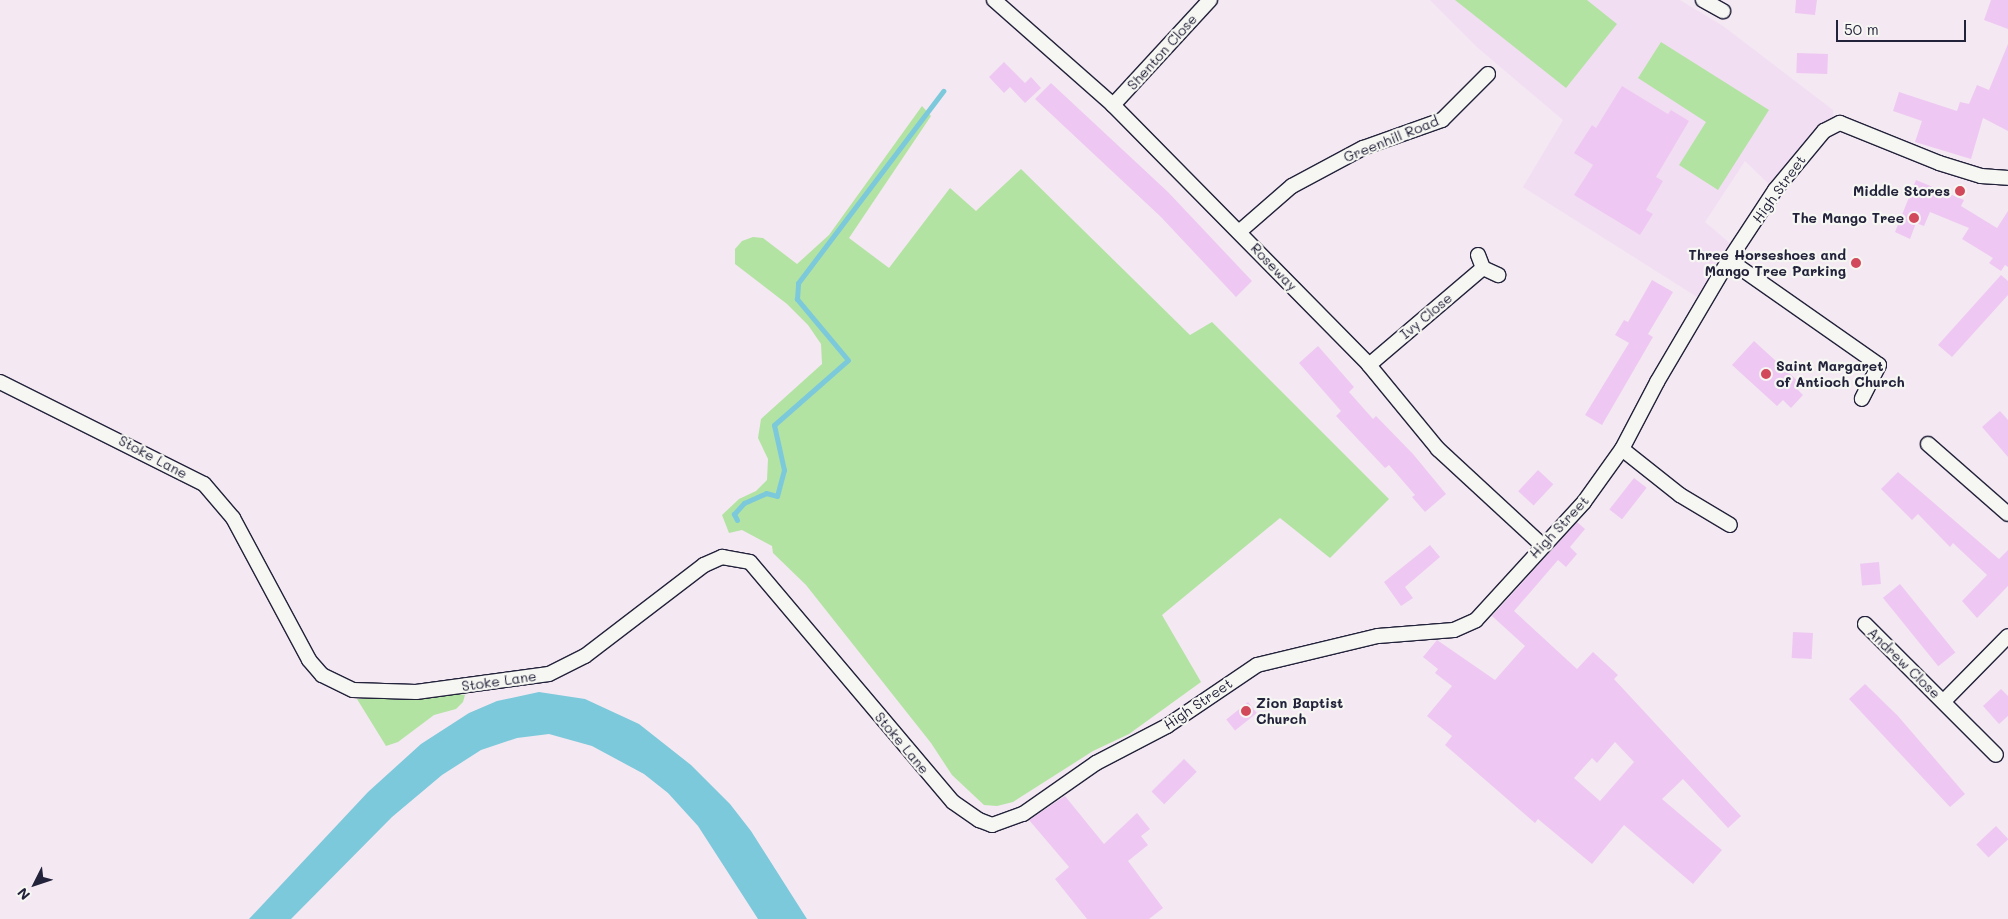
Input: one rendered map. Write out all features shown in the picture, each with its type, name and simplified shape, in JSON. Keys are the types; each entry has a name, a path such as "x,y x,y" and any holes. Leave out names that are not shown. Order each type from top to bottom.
{"street":[{"name":"Roseway","path":"994,0 1113,105 1369,365 1438,448 1542,545"},
{"name":"Shenton Close","path":"1113,105 1210,0"},
{"path":"1703,0 1723,11"},
{"name":"Greenhill Road","path":"1239,232 1292,186 1363,148 1442,120 1488,74"},
{"name":"High Street","path":"979,820 992,825 1023,814 1096,763 1167,726 1257,665 1378,636 1440,632 1466,625 1476,620 1542,545 1584,502 1622,449 1657,382 1729,260 1775,190 1824,131 1834,125 1856,128 1939,163 1982,176 2008,178"},
{"path":"1729,260 1879,365 1862,399"},
{"name":"Ivy Close","path":"1369,365 1481,261 1498,275"},
{"name":"Stoke Lane","path":"0,382 204,484 233,518 309,660 322,675 353,690 416,692 549,674 585,656 704,565 722,557 750,562 952,802 979,820"},
{"path":"1928,444 2008,514"},
{"path":"1622,449 1680,495 1730,526"},
{"name":"Andrew Close","path":"1865,624 1996,755"},
{"name":"Andrew Close","path":"1944,702 2008,636"}],"shaded area":[{"path":"1430,0 1680,0 1723,26 1833,110 1834,125 1775,190 1745,161 1705,222 1738,250 1705,302 1523,187 1563,120 1478,48"}],"green space":[{"path":"1455,0 1587,0 1617,24 1566,88"},
{"path":"1661,42 1769,110 1718,190 1679,165 1706,122 1638,78"},
{"path":"922,106 931,116 849,238 889,268 950,188 976,211 1021,169 1190,335 1212,322 1389,499 1330,558 1280,518 1162,615 1201,682 1129,734 1093,751 1013,802 997,806 984,805 952,775 931,743 806,585 773,553 772,546 742,530 729,533 722,515 739,499 756,491 767,480 768,459 758,438 761,419 822,364 821,344 808,325 787,304 735,264 735,249 742,241 753,237 763,238 797,264 829,235"},
{"path":"450,693 465,695 463,702 456,709 434,715 398,742 386,746 357,699"}],"water":[{"path":"539,692 585,699 639,724 691,765 730,804 751,831 807,919 758,919 698,826 668,793 644,774 592,746 549,734 517,738 481,750 442,775 392,817 291,919 249,919 368,792 421,744 469,713 497,701"}],"building":[{"path":"1796,0 1817,0 1815,15 1795,13"},
{"path":"1991,0 2008,0 2008,29 1984,20"},
{"path":"2008,44 2008,131 1983,118 1971,159 1915,142 1922,121 1893,111 1899,92 1957,111 1960,102 1969,104 1977,85 1989,90"},
{"path":"1797,53 1828,54 1827,74 1796,73"},
{"path":"1004,62 1025,83 1031,77 1041,88 1025,103 1010,87 1004,93 989,77"},
{"path":"1051,83 1168,192 1252,281 1236,297 1161,217 1035,99"},
{"path":"1622,86 1668,114 1671,110 1689,121 1656,177 1663,181 1646,210 1653,214 1640,235 1574,195 1593,165 1574,153 1592,125 1596,128"},
{"path":"1916,180 1964,200 1961,206 1997,228 2008,211 2008,267 2005,265 2001,271 1989,263 1993,258 1962,239 1969,228 1930,212 1924,226 1916,223 1910,239 1895,232"},
{"path":"2001,275 2008,281 2008,295 1952,357 1938,345"},
{"path":"1652,280 1673,292 1648,334 1653,337 1602,425 1585,415 1629,343 1615,335 1624,320 1628,322"},
{"name":"Saint Margaret of Antioch Church","path":"1754,341 1800,383 1796,388 1803,395 1791,408 1783,400 1777,406 1732,365"},
{"path":"1318,346 1354,387 1349,392 1373,419 1376,416 1413,454 1446,494 1425,512 1412,497 1415,495 1389,465 1385,468 1336,416 1341,411 1299,363"},
{"path":"2000,411 2008,420 2008,457 1982,427"},
{"path":"1538,470 1553,484 1534,506 1518,491"},
{"path":"1898,472 1999,559 2008,550 2008,586 1977,618 1962,601 1987,575 1953,543 1950,547 1918,514 1912,520 1881,489"},
{"path":"1634,478 1647,488 1622,519 1609,510"},
{"path":"1577,522 1585,529 1570,547 1577,554 1566,567 1558,560 1514,611 1577,669 1593,652 1618,675 1614,679 1741,816 1728,828 1683,779 1662,799 1722,850 1693,884 1624,825 1592,864 1538,819 1535,823 1445,745 1452,736 1427,716 1452,686 1435,673 1438,669 1423,657 1437,640 1495,680 1525,646 1492,616","holes":["1615,742 1634,762 1600,801 1574,778 1592,758 1597,763"]},
{"path":"1430,545 1440,557 1405,587 1413,598 1401,606 1384,582"},
{"path":"1879,562 1881,584 1862,586 1860,564"},
{"path":"1900,584 1955,652 1938,666 1883,598"},
{"path":"1793,632 1813,633 1812,659 1792,658"},
{"path":"1865,684 1898,716 1965,794 1950,807 1849,699"},
{"path":"2001,689 2008,696 2008,716 1999,724 1983,706"},
{"path":"1248,702 1257,713 1235,731 1226,720"},
{"path":"1184,759 1197,772 1164,804 1151,792"},
{"path":"1065,796 1104,844 1137,813 1150,829 1141,836 1148,845 1128,861 1163,908 1149,919 1087,919 1055,879 1069,867 1029,820"},
{"path":"1996,826 2008,839 1989,858 1976,844"}],"waterway":[{"path":"737,520 734,514 744,503 766,493 777,496 784,470 774,425 848,360 797,299 798,283 943,91"}],"place":[{"name":"Middle Stores","path":"1960,191"},
{"name":"The Mango Tree","path":"1914,218"},
{"name":"Three Horseshoes and Mango Tree Parking","path":"1856,263"},
{"name":"Saint Margaret of Antioch Church","path":"1766,374"},
{"name":"Zion Baptist Church","path":"1246,711"}]}
